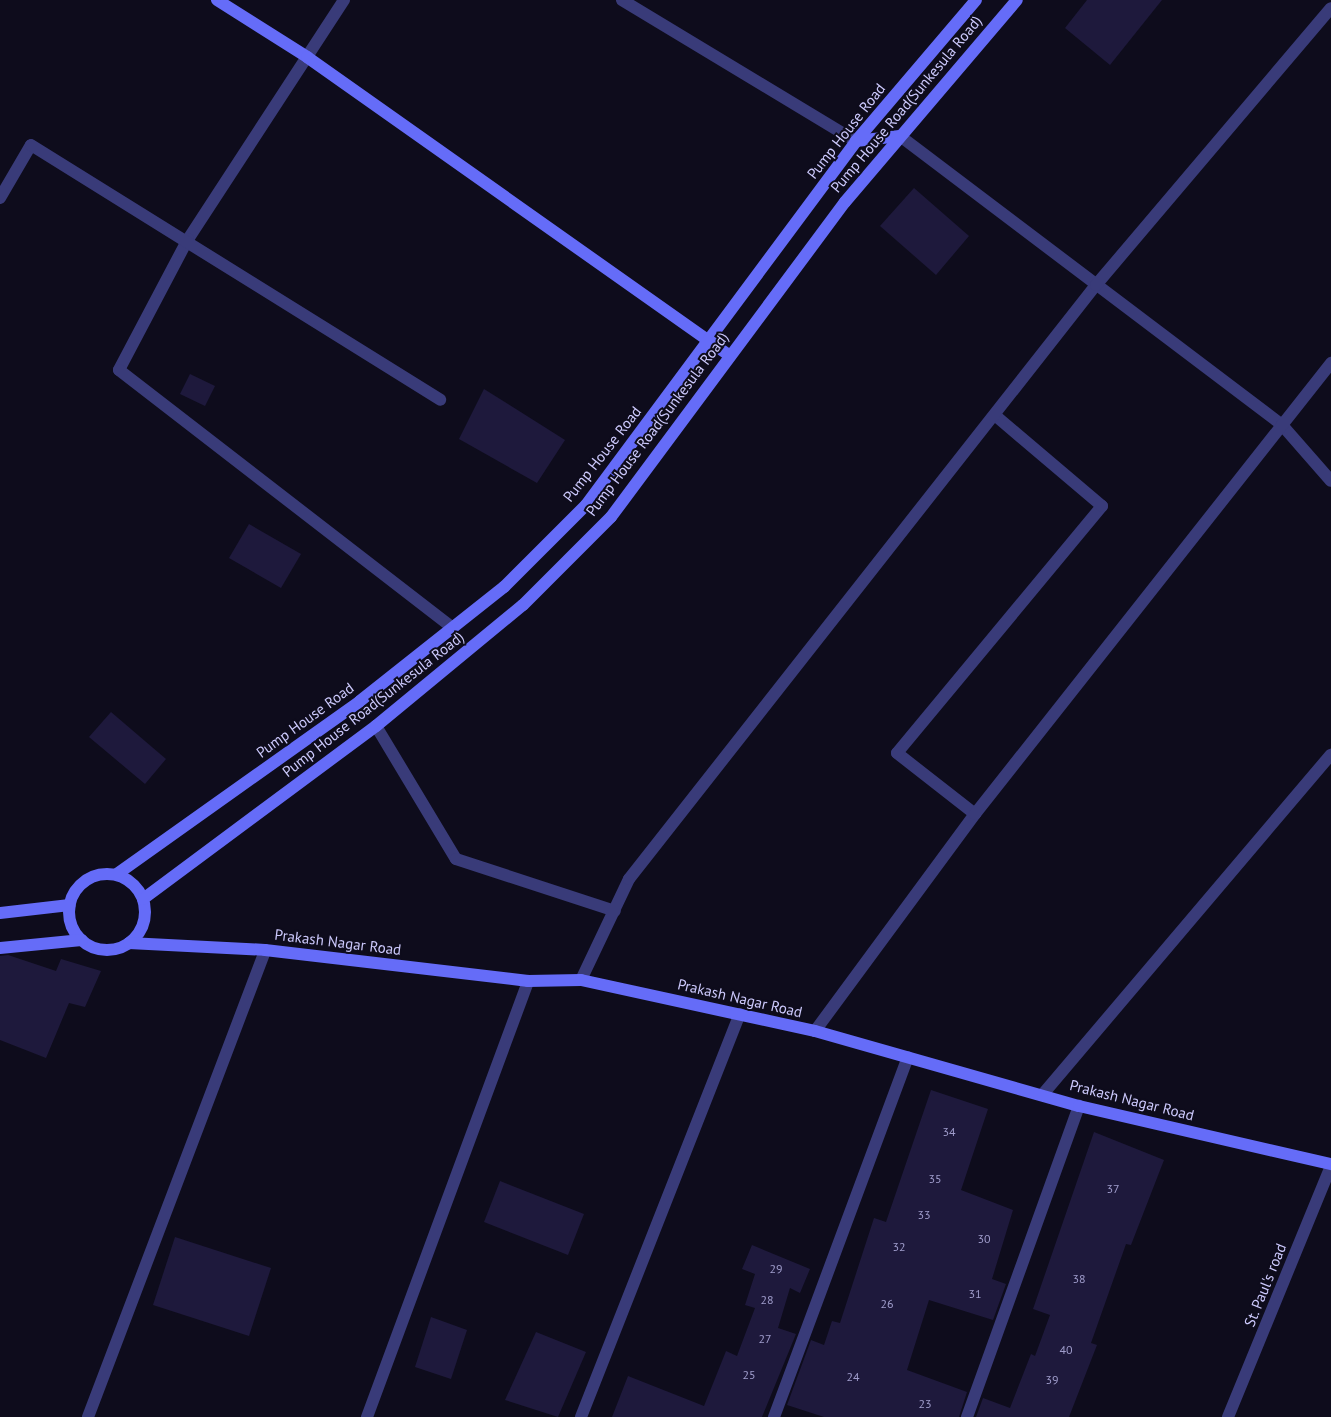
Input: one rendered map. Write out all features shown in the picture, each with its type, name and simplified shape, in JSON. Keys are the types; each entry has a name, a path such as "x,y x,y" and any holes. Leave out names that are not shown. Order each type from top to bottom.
{"main road":[{"path":"217,0 307,57 730,356"},
{"name":"Pump House Road","path":"117,874 360,701 504,588 586,505 856,141 976,0"},
{"name":"Pump House Road(Sunkesula Road)","path":"144,899 376,726 523,605 611,517 730,356 900,136 1017,0"},
{"path":"856,141 900,136"},
{"path":"117,874 137,888 144,899 144,923 129,943 104,950 82,940 74,930 70,905 78,888 92,876 117,874"},
{"path":"0,914 70,905"},
{"path":"0,948 82,940"},
{"name":"Prakash Nagar Road","path":"129,943 265,950 528,981 581,980 814,1031 1043,1094 1079,1106 1331,1165"}],"street":[{"path":"344,0 188,239 119,370 453,628"},
{"path":"622,0 856,141"},
{"path":"581,980 629,879 997,416 1096,286 1331,8"},
{"path":"900,136 1282,426 1331,481"},
{"path":"0,198 31,145 188,239 440,400"},
{"path":"814,1031 975,814 1331,363"},
{"path":"975,814 897,754 1102,506 997,416"},
{"path":"376,726 456,859 615,911"},
{"path":"1043,1094 1331,755"},
{"path":"88,1417 265,950"},
{"path":"367,1417 528,981"},
{"path":"581,1417 740,1014"},
{"path":"774,1417 908,1057"},
{"path":"967,1417 1079,1106"},
{"name":"St. Paul's road","path":"1228,1417 1331,1165"}],"building":[{"path":"1087,0 1162,0 1110,65 1065,28"},
{"path":"914,188 969,236 936,275 880,226"},
{"path":"190,374 215,386 205,406 180,394"},
{"path":"484,389 565,440 537,483 459,439"},
{"path":"249,524 301,554 281,588 229,558"},
{"path":"111,712 166,759 145,784 89,737"},
{"path":"8,955 56,971 61,959 101,971 85,1007 69,1003 46,1058 0,1040 0,956"},
{"path":"931,1090 988,1109 961,1190 1013,1210 992,1279 1006,1284 993,1320 929,1300 907,1370 967,1392 959,1417 824,1417 787,1405 811,1340 824,1345 832,1321 840,1323 874,1218 886,1222"},
{"path":"1094,1132 1164,1160 1131,1245 1126,1244 1091,1343 1097,1345 1069,1417 976,1417 983,1398 1010,1408 1031,1354 1035,1356 1050,1315 1033,1309"},
{"path":"500,1181 584,1214 568,1255 484,1222"},
{"path":"175,1237 271,1268 249,1336 153,1305"},
{"path":"752,1245 810,1269 800,1293 790,1288 778,1328 796,1334 762,1417 612,1417 628,1376 704,1406 726,1351 737,1356 755,1308 745,1305 755,1274 742,1269"},
{"path":"431,1317 467,1330 451,1379 415,1367"},
{"path":"536,1332 586,1352 558,1417 505,1400"}]}
